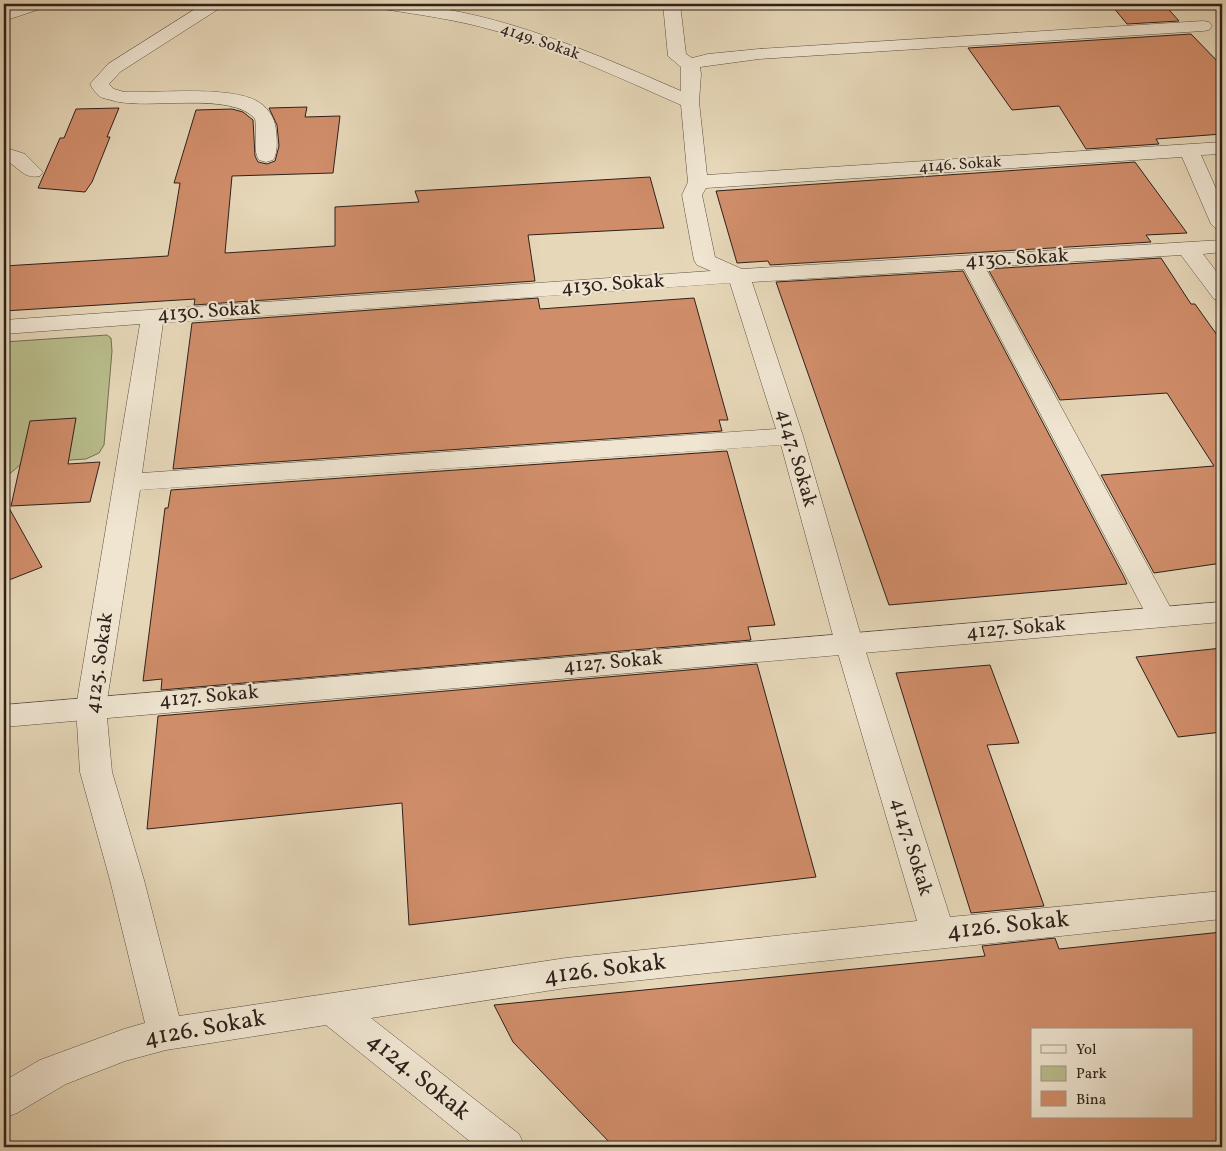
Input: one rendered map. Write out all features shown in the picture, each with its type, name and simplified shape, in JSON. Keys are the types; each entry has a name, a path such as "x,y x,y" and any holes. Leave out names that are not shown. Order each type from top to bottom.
{"street":[{"path":"4,16 37,4"},
{"path":"214,4 114,68 101,80 99,88 122,97 204,97 246,103 261,113 265,121 266,156"},
{"name":"4149. Sokak","path":"383,4 457,16 516,32 561,47 690,102"},
{"path":"671,4 677,56 690,64 692,74 690,102 698,182 692,195 705,260 739,276"},
{"path":"690,64 708,59 759,54 1203,26"},
{"name":"4146. Sokak","path":"698,182 1222,148"},
{"path":"1189,151 1222,224"},
{"path":"4,153 18,158 33,172"},
{"name":"4130. Sokak","path":"4,327 739,276 1222,246"},
{"path":"1187,248 1222,294"},
{"path":"971,262 1160,616"},
{"name":"4147. Sokak","path":"739,276 791,436 849,643 938,933"},
{"name":"4125. Sokak","path":"153,316 91,707 92,740 96,772 127,880 166,1034"},
{"path":"128,482 791,436"},
{"name":"4127. Sokak","path":"4,716 91,707 1222,612"},
{"name":"4126. Sokak","path":"4,1101 53,1072 124,1045 166,1034 566,973 1222,905"},
{"name":"4124. Sokak","path":"331,1008 506,1147"}],"green space":[{"path":"107,335 111,338 112,351 104,445 99,453 86,459 22,463 4,479 4,342"}],"building":[{"path":"1164,4 1179,21 1127,24 1113,7"},
{"path":"1191,34 1222,66 1222,134 1156,139 1159,144 1086,149 1059,106 1012,110 968,48"},
{"path":"307,107 305,117 340,116 333,173 232,176 225,253 335,246 335,207 419,202 415,191 650,177 664,228 528,235 535,281 194,305 195,299 4,311 4,266 168,256 180,183 174,183 196,110 232,109 243,112 253,120 255,156 258,162 267,164 275,161 279,146 277,125 269,108"},
{"path":"119,108 92,182 85,192 38,188 60,138 64,138 76,109"},
{"path":"1135,162 1187,233 1146,235 1151,242 770,265 768,261 737,263 716,191"},
{"path":"1161,258 1191,304 1195,304 1222,342 1222,563 1154,573 1101,475 1214,466 1167,393 1060,400 988,269"},
{"path":"963,271 1127,584 889,605 776,282"},
{"path":"538,298 540,309 694,298 728,420 719,420 722,431 173,469 192,323"},
{"path":"76,418 68,464 100,462 90,502 11,506 30,421"},
{"path":"727,451 775,625 748,627 751,640 161,690 162,679 143,681 165,508 168,508 171,490"},
{"path":"4,499 42,567 4,582"},
{"path":"1222,648 1222,732 1178,737 1136,657"},
{"path":"757,664 816,877 409,925 402,803 147,829 158,716"},
{"path":"990,665 1019,743 987,745 1044,906 971,913 896,673"},
{"path":"1222,932 1222,1147 614,1147 513,1042 494,1005 985,956 982,946 1055,938 1059,949"}]}
